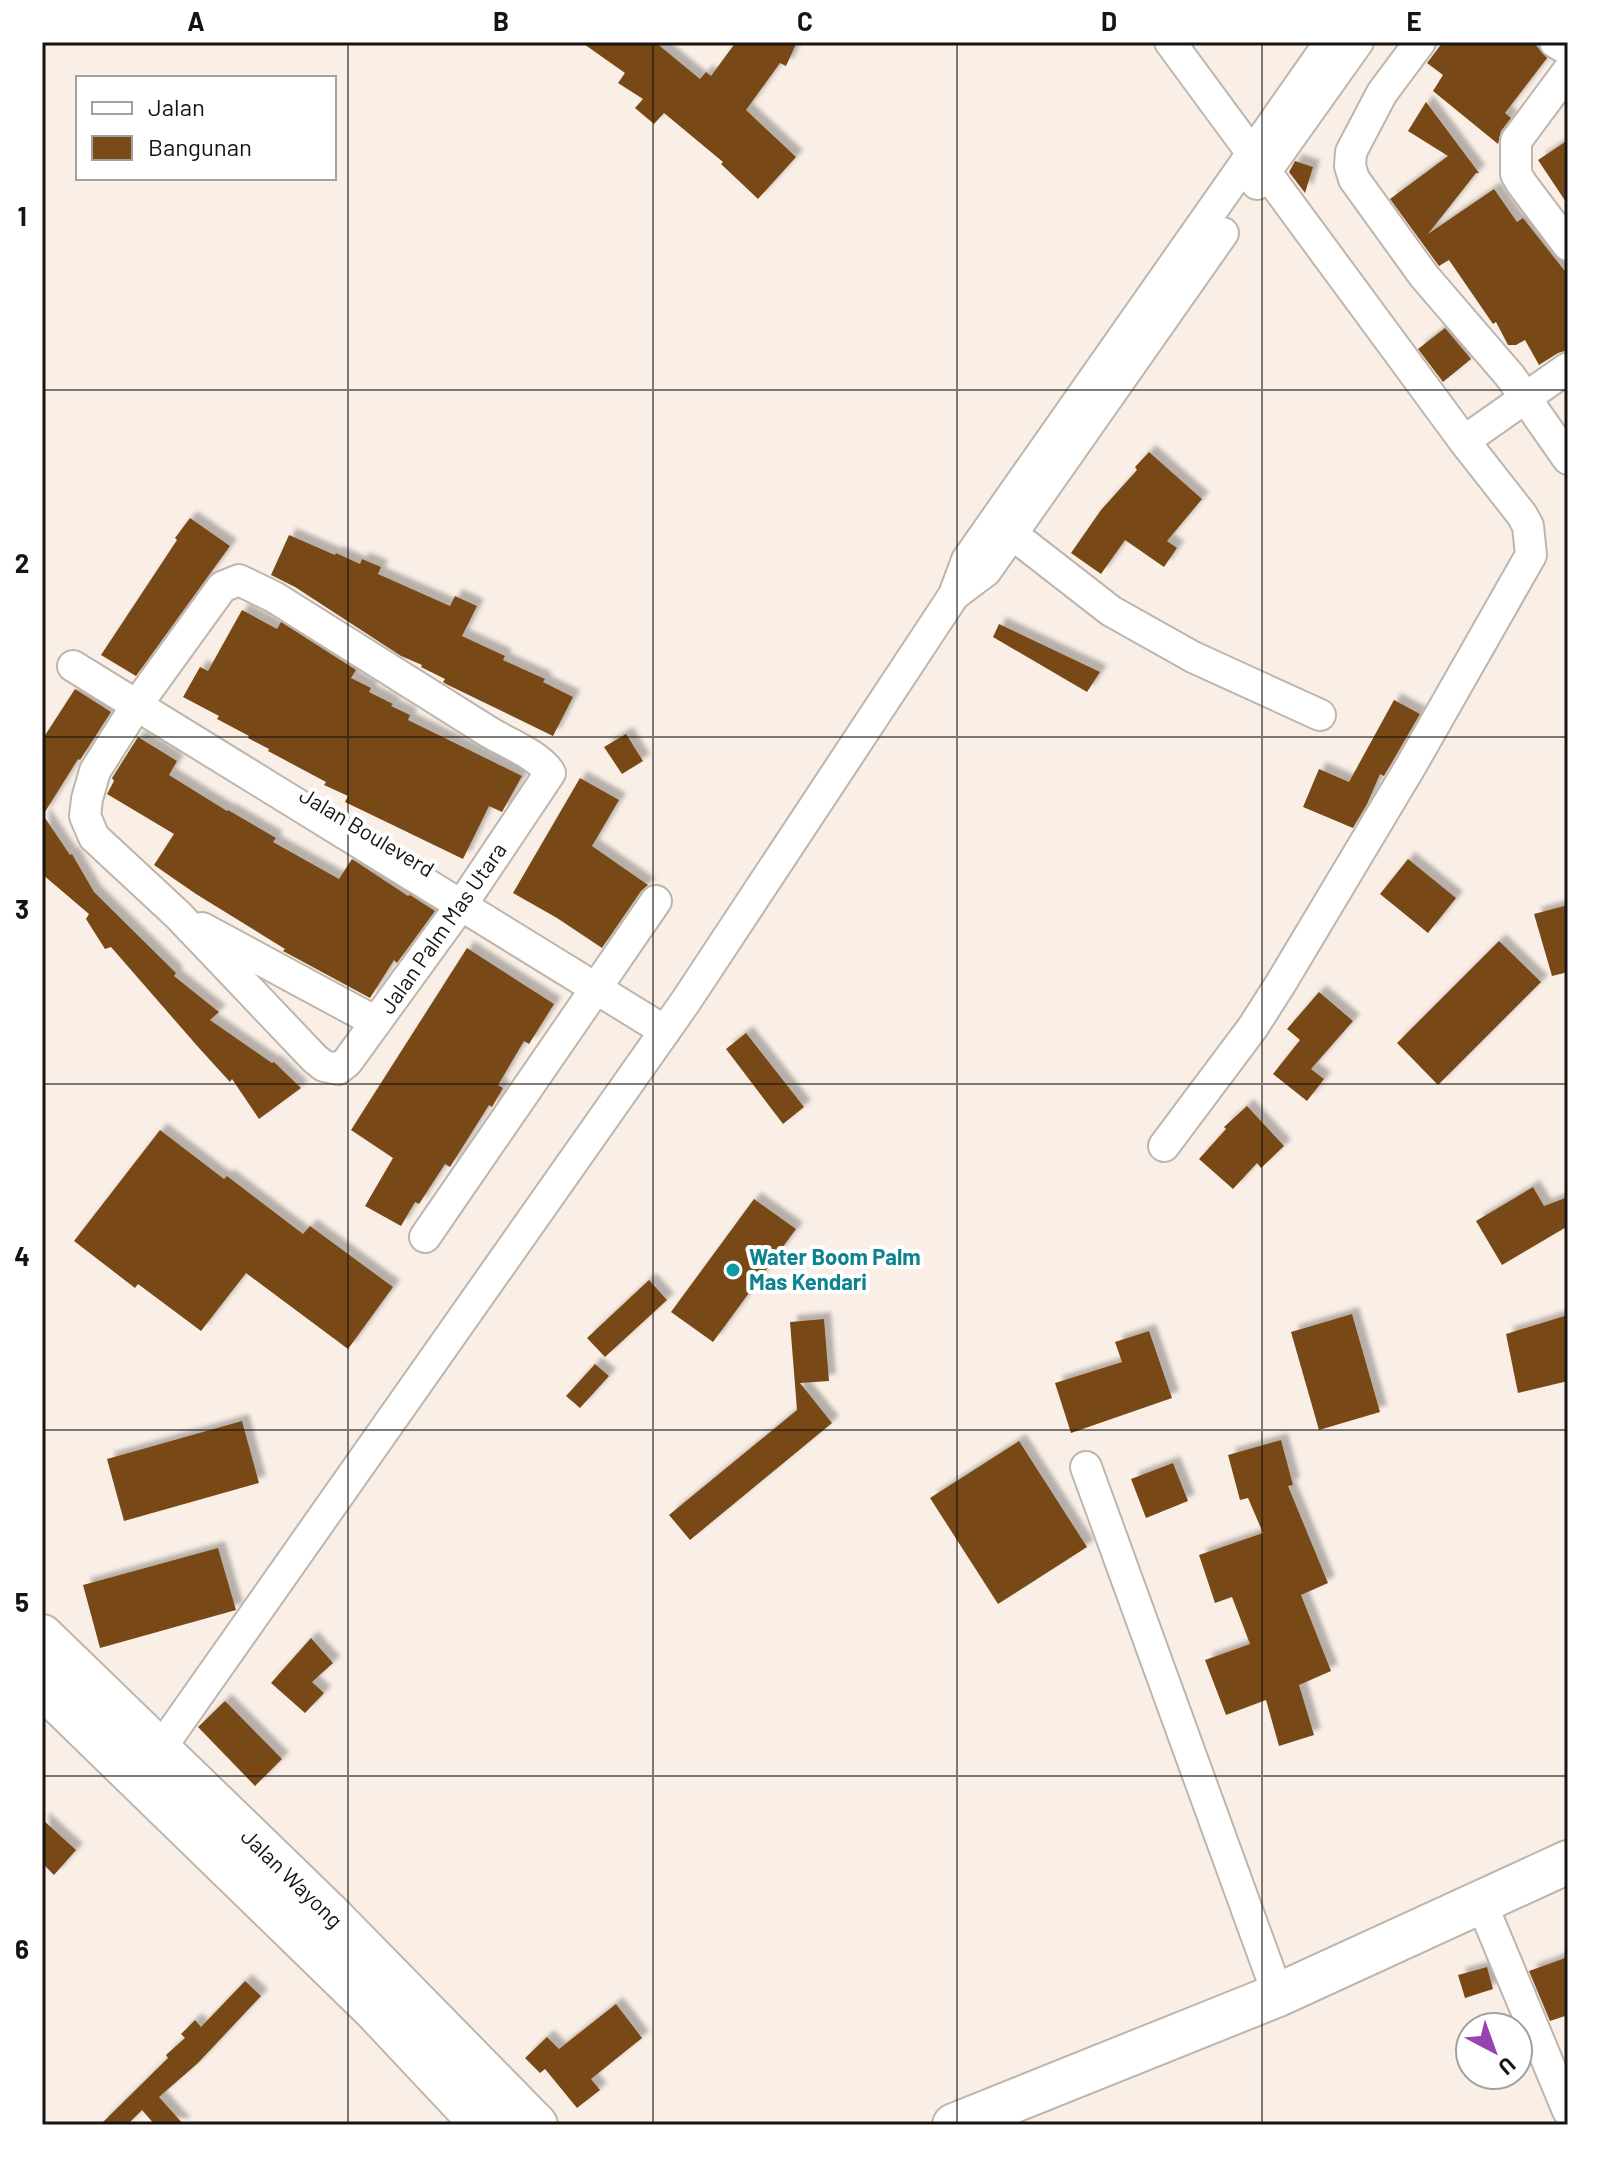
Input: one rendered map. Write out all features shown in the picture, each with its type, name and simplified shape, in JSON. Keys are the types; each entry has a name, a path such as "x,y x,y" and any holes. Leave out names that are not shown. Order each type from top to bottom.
{"main road":[{"name":"Jalan Wayong","path":"42,1636 329,1914 536,2125"},
{"name":"Jalan Wayong","path":"42,1686 375,2010 483,2125"},
{"path":"954,2125 1278,1995 1568,1862"}],"street":[{"path":"1164,1146 1236,1051 1281,983 1412,764 1531,555 1528,526 1522,515 1170,42"},
{"path":"954,595 986,571 1012,534 1260,162 1330,42"},
{"path":"160,1749 670,1024 954,595 967,560 1260,162 1358,42"},
{"path":"1420,42 1382,93 1351,152 1350,166 1354,179 1424,276 1510,376 1568,459"},
{"path":"1555,42 1568,50"},
{"path":"1568,71 1516,141 1515,157 1516,174 1522,184 1568,245"},
{"path":"1464,441 1568,368"},
{"path":"1012,534 1111,611 1193,657 1320,715"},
{"name":"Jalan Palm Mas Utara","path":"239,580 274,597 546,766 550,773 465,899 347,1062 338,1069 324,1066 178,915 94,837 85,816 95,771 139,701 222,587 239,580"},
{"name":"Jalan Bouleverd","path":"73,666 139,701 670,1024"},
{"path":"425,1237 656,901"},
{"path":"178,915 376,1022"},
{"path":"1086,1467 1278,1995"},
{"path":"1481,1902 1565,2095"}],"building":[{"path":"581,42 655,42 700,79 706,72 711,76 736,42 797,42 786,66 780,63 746,110 796,157 758,199 721,164 723,162 664,113 654,124 635,108 643,99 618,83 625,73"},
{"path":"1443,42 1533,42 1547,58 1505,113 1511,118 1501,131 1498,144 1433,91 1443,75 1427,63"},
{"path":"1426,102 1479,173 1428,234 1494,189 1517,222 1523,218 1568,275 1568,350 1539,365 1525,340 1508,345 1496,322 1493,324 1449,260 1439,266 1390,199 1448,156 1408,131"},
{"path":"1568,140 1568,205 1538,160"},
{"path":"1295,161 1313,167 1305,193 1289,172"},
{"path":"1445,328 1471,359 1443,382 1418,349"},
{"path":"1149,452 1202,499 1167,541 1177,548 1164,567 1125,540 1101,574 1071,553 1101,510"},
{"path":"190,518 230,546 136,676 101,655"},
{"path":"289,535 360,564 362,559 381,567 378,574 450,606 455,596 477,606 462,636 505,656 503,660 545,679 543,682 573,697 553,736 446,684 443,682 445,679 401,656 295,587 271,575"},
{"path":"242,610 277,629 281,622 356,670 351,678 371,688 369,692 393,704 391,706 410,715 408,720 522,776 502,812 489,806 463,859 345,802 348,796 324,785 326,782 268,751 249,736 217,719 219,716 183,697 200,667 208,671"},
{"path":"999,624 1100,672 1087,692 993,637"},
{"path":"75,689 111,712 43,815 72,854 94,892 176,973 174,976 219,1012 210,1020 274,1062 301,1088 259,1119 232,1079 230,1082 111,947 105,949 86,919 89,914 42,874 42,740"},
{"path":"1394,700 1420,714 1384,776 1380,774 1353,828 1303,807 1319,769 1349,782"},
{"path":"626,734 643,761 622,774 604,747"},
{"path":"138,737 177,761 169,775 276,838 273,842 339,879 352,859 435,911 397,963 394,960 370,998 283,951 285,949 154,865 174,834 107,794 114,781 112,778"},
{"path":"580,778 619,800 592,846 648,885 602,948 513,893"},
{"path":"1408,859 1456,898 1428,933 1380,894"},
{"path":"1568,905 1568,972 1552,976 1534,914"},
{"path":"1499,941 1541,982 1438,1085 1397,1043"},
{"path":"467,948 554,1004 529,1044 524,1041 498,1085 503,1088 492,1107 489,1105 450,1167 445,1164 419,1204 415,1202 401,1226 365,1206 393,1158 351,1130"},
{"path":"1319,992 1353,1021 1311,1069 1324,1079 1307,1101 1273,1074 1300,1040 1287,1029"},
{"path":"746,1033 804,1107 783,1124 726,1049"},
{"path":"1247,1106 1284,1146 1261,1168 1257,1163 1233,1189 1199,1159 1226,1129 1224,1127"},
{"path":"160,1130 303,1234 310,1226 393,1287 348,1349 246,1273 201,1331 138,1284 135,1288 74,1241"},
{"path":"1533,1187 1544,1206 1568,1197 1568,1226 1502,1265 1476,1221"},
{"name":"Water Boom Palm Mas Kendari","path":"754,1199 796,1229 713,1342 671,1312"},
{"path":"649,1280 667,1300 605,1357 587,1338"},
{"path":"1352,1314 1380,1412 1319,1430 1291,1332"},
{"path":"1568,1315 1568,1381 1518,1393 1506,1334"},
{"path":"824,1319 829,1381 800,1383 832,1423 690,1540 669,1515 797,1410 790,1322"},
{"path":"1149,1331 1172,1398 1071,1433 1055,1383 1122,1362 1115,1342"},
{"path":"595,1364 609,1376 580,1408 566,1396"},
{"path":"242,1421 259,1483 124,1521 107,1459"},
{"path":"1281,1440 1293,1485 1288,1486 1328,1583 1301,1595 1331,1671 1299,1685 1314,1735 1279,1746 1266,1700 1226,1715 1205,1660 1250,1644 1232,1597 1215,1603 1199,1555 1263,1533 1248,1498 1240,1500 1228,1455"},
{"path":"1019,1441 1087,1547 998,1604 930,1498"},
{"path":"1173,1463 1188,1501 1146,1518 1131,1479"},
{"path":"218,1548 236,1610 100,1648 83,1585"},
{"path":"311,1638 333,1663 312,1682 324,1693 305,1713 271,1683"},
{"path":"225,1701 282,1759 255,1786 198,1727"},
{"path":"42,1819 76,1850 54,1875 42,1863"},
{"path":"1568,1957 1568,2015 1550,2021 1529,1971"},
{"path":"1487,1967 1493,1989 1465,1998 1458,1975"},
{"path":"245,1981 261,1996 198,2063 159,2097 184,2125 155,2125 142,2110 127,2125 100,2125 168,2058 166,2055 185,2038 181,2034 195,2020 201,2027"},
{"path":"616,2004 642,2038 591,2079 600,2090 577,2108 545,2069 540,2073 525,2058 547,2037 559,2049"}],"place":[{"name":"Water Boom Palm Mas Kendari","path":"733,1270"}]}
